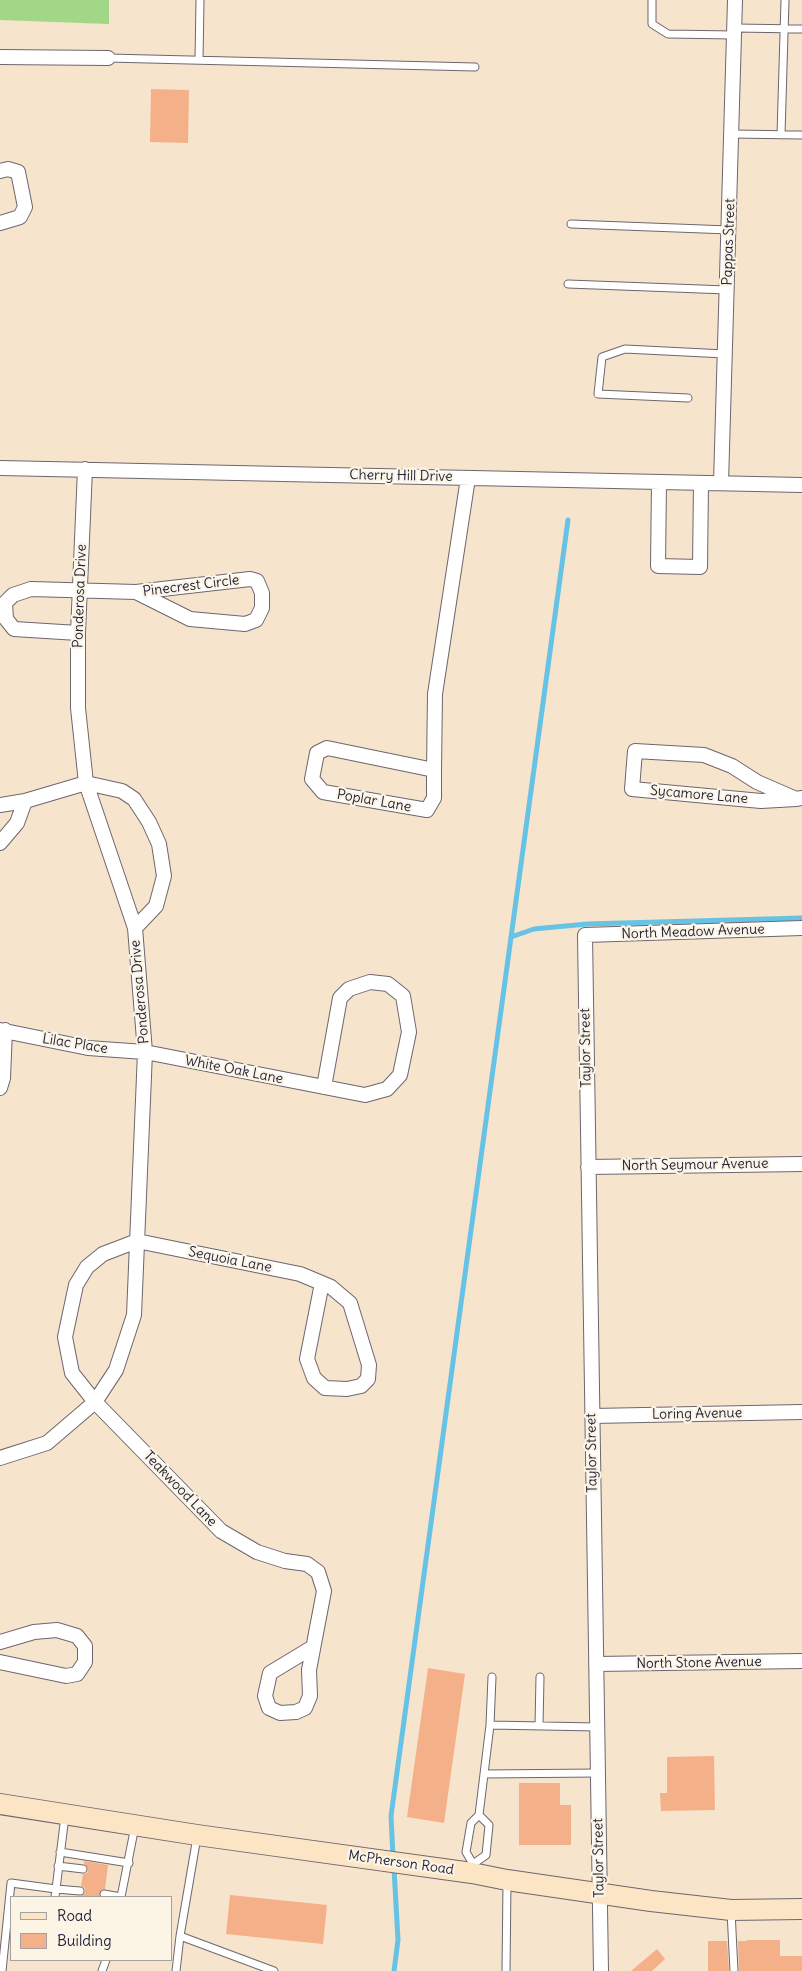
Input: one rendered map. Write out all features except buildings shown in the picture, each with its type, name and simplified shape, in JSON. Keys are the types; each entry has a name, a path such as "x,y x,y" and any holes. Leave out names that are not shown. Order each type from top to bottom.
{"main road":[{"name":"McPherson Road","path":"0,1804 413,1866 473,1869 507,1880 600,1894 731,1910 802,1910"}],"street":[{"name":"Pappas Street","path":"722,483 736,0"},
{"path":"0,57 108,58"},
{"path":"0,171 8,168 18,172 25,207 20,218 0,223"},
{"name":"Cherry Hill Drive","path":"0,468 802,485"},
{"name":"Ponderosa Drive","path":"0,1458 47,1443 95,1402 116,1370 134,1315 145,1052 135,928 86,783 78,708 78,633 85,469"},
{"name":"Poplar Lane","path":"434,770 326,748 317,753 312,780 323,792 426,810 434,798 435,694 468,478"},
{"path":"659,482 658,566 683,567 700,567 701,483"},
{"name":"Pinecrest Circle","path":"78,633 14,629 6,619 5,603 14,595 31,589 136,592 250,579 257,581 262,593 262,608 256,620 245,624 190,619 136,592"},
{"name":"Sycamore Lane","path":"635,751 704,755 732,766 757,782 799,798 761,800 632,789 635,751"},
{"path":"0,805 25,801 86,783 122,790 134,800 149,822 159,844 164,876 156,906 135,928"},
{"path":"0,842 17,823 25,801"},
{"name":"North Meadow Avenue","path":"585,935 802,928"},
{"name":"Taylor Street","path":"585,935 601,1971"},
{"name":"White Oak Lane","path":"145,1052 324,1087 365,1095 387,1089 400,1075 408,1032 403,996 388,984 370,982 349,989 340,998 324,1087"},
{"name":"Lilac Place","path":"0,1088 3,1078 2,1030 88,1048 145,1052"},
{"name":"North Seymour Avenue","path":"588,1167 802,1164"},
{"name":"Sequoia Lane","path":"137,1241 300,1274 322,1283 331,1287 350,1303 370,1365 368,1379 361,1386 347,1389 325,1388 314,1378 309,1365 307,1359 322,1283"},
{"name":"Teakwood Lane","path":"137,1241 103,1254 87,1267 76,1286 65,1337 72,1373 95,1402 221,1531 257,1552 285,1561 307,1564 318,1572 324,1590 309,1670 310,1696 305,1708 296,1712 280,1713 269,1708 265,1696 270,1673 313,1647"},
{"name":"Loring Avenue","path":"592,1416 802,1412"},
{"path":"0,1642 34,1632 57,1630 77,1636 84,1646 85,1662 77,1674 66,1676 0,1662"},
{"name":"North Stone Avenue","path":"596,1664 802,1661"}],"lane":[{"path":"200,0 200,60"},
{"path":"652,0 652,24 668,34 784,29 802,30"},
{"path":"781,135 785,0"},
{"path":"108,58 475,67"},
{"path":"732,134 802,135"},
{"path":"571,224 729,230"},
{"path":"568,284 727,290"},
{"path":"688,398 598,394 602,357 625,349 725,354"},
{"path":"479,1815 488,1825 486,1855 473,1869 466,1852 471,1824 479,1815 490,1725 492,1677"},
{"path":"539,1726 540,1677"},
{"path":"490,1725 597,1727"},
{"path":"484,1774 598,1773"},
{"path":"55,1896 65,1814"},
{"path":"121,1896 135,1824"},
{"path":"176,1971 180,1936 198,1834"},
{"path":"60,1852 128,1863"},
{"path":"58,1866 83,1869"},
{"path":"506,1971 507,1880"},
{"path":"2,1971 11,1883 80,1892"},
{"path":"104,1894 115,1896"},
{"path":"731,1910 734,1971"},
{"path":"180,1936 274,1971"}],"green space":[{"path":"0,0 109,0 109,24 0,20"}],"waterway":[{"path":"393,1857 391,1816 568,520"},
{"path":"511,937 534,929 587,924 802,918"},
{"path":"394,1868 398,1940 394,1971"}]}
